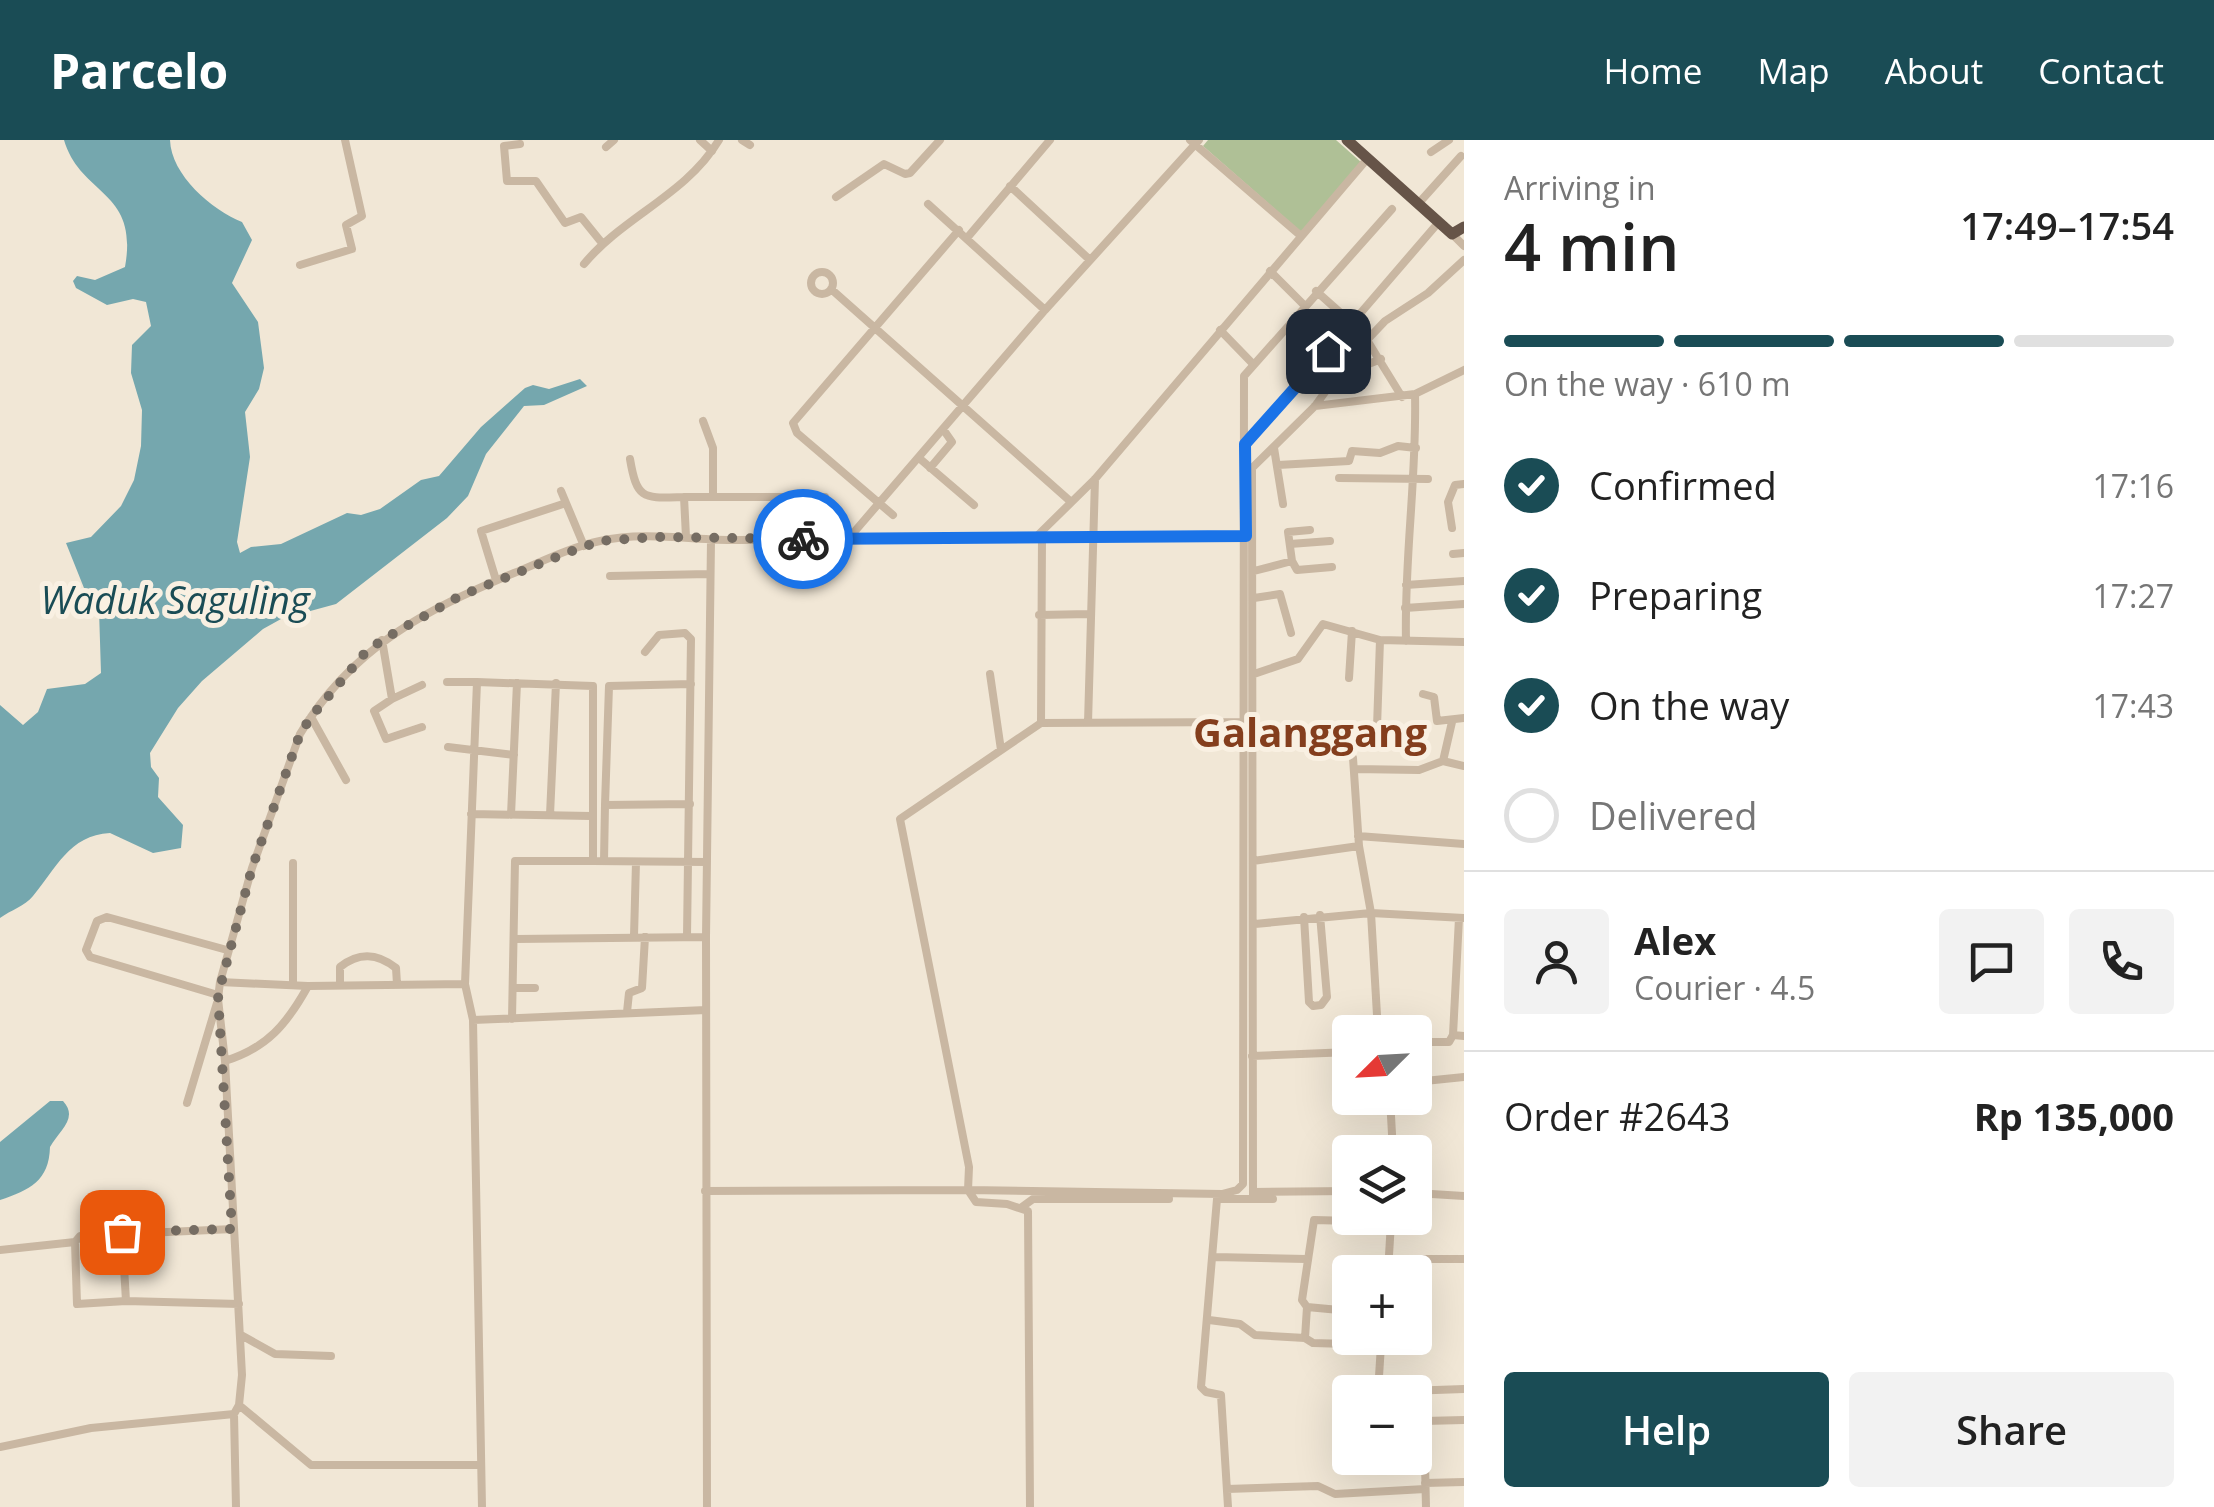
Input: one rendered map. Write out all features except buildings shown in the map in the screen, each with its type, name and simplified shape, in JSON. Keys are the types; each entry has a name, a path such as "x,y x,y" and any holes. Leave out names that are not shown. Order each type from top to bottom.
{"highway":[{"path":"1347,140 1452,234 1464,227"}],"street":[{"path":"300,264 352,249 346,225 362,216 345,140"},
{"path":"700,140 712,151"},
{"path":"584,264 602,243 680,186 719,140"},
{"path":"836,197 880,165 910,173 940,140"},
{"path":"966,238 1050,140"},
{"path":"1431,152 1449,140"},
{"path":"848,538 1195,142 1301,236"},
{"path":"520,144 504,146 507,181 535,180 566,222 580,217 602,243"},
{"path":"1418,204 1461,156"},
{"path":"1041,722 1039,536 1095,479 1368,158"},
{"path":"1010,186 1090,260"},
{"path":"928,204 1045,310"},
{"path":"705,1191 1222,1194 1243,1184 1240,926 1246,722 1244,376 1392,208"},
{"path":"1245,444 1438,223"},
{"path":"892,515 797,433 793,423 958,230"},
{"path":"1452,234 1464,246"},
{"path":"1402,396 1368,338 1384,320 1428,294 1464,260"},
{"path":"1270,271 1304,305"},
{"path":"831,289 1070,501"},
{"path":"1316,291 1352,324"},
{"path":"1220,330 1254,364"},
{"path":"1253,1196 1252,468 1315,406 1339,374 1381,359"},
{"path":"1315,406 1415,394 1464,370"},
{"path":"1406,641 1415,394"},
{"path":"702,420 713,448 714,495"},
{"path":"930,468 953,440 943,428"},
{"path":"1274,448 1283,504"},
{"path":"1278,465 1350,461 1352,452 1416,448"},
{"path":"920,458 974,504"},
{"path":"630,459 634,484 648,498 825,497"},
{"path":"1340,478 1428,479"},
{"path":"1088,723 1095,479"},
{"path":"1452,528 1449,498 1455,486 1464,484"},
{"path":"561,490 584,546"},
{"path":"684,497 686,537"},
{"path":"496,580 481,531 566,503"},
{"path":"1310,530 1288,532 1297,570 1332,567"},
{"path":"187,1103 252,868 300,734 364,654 428,612 496,580 600,541 686,537 712,540 1246,536"},
{"path":"707,1507 706,937 712,540"},
{"path":"1290,544 1330,541"},
{"path":"1452,554 1464,553"},
{"path":"1254,571 1292,561"},
{"path":"610,576 709,574"},
{"path":"1406,584 1464,581"},
{"path":"1254,598 1280,594 1291,633"},
{"path":"1405,608 1464,604"},
{"path":"1039,614 1089,614"},
{"path":"1254,674 1298,660 1323,624 1380,640 1464,642"},
{"path":"1349,678 1352,631"},
{"path":"646,652 660,635 688,634 688,937"},
{"path":"382,640 392,699"},
{"path":"1377,727 1380,640"},
{"path":"990,674 1001,750"},
{"path":"448,682 591,684 595,690 593,861"},
{"path":"477,682 465,984 473,1020 482,1507"},
{"path":"550,815 556,683"},
{"path":"511,815 517,684"},
{"path":"604,861 608,687 691,684"},
{"path":"422,685 374,711 386,739 422,728"},
{"path":"1423,694 1434,697 1436,720 1431,733"},
{"path":"311,717 346,780"},
{"path":"1436,720 1452,722 1464,718"},
{"path":"1030,1507 1030,1219 1022,1206 976,1202 968,1190 968,1166 900,822 1041,722 1246,722"},
{"path":"1444,761 1452,722"},
{"path":"448,747 514,755"},
{"path":"1353,758 1377,1015"},
{"path":"1355,769 1419,770 1444,761 1464,766"},
{"path":"605,806 690,804"},
{"path":"471,814 591,816"},
{"path":"1253,861 1358,841 1464,844"},
{"path":"512,1019 515,861 708,862"},
{"path":"634,936 636,862"},
{"path":"293,864 293,985"},
{"path":"1255,924 1370,912 1462,918 1453,1035 1449,1042 1432,1042"},
{"path":"1304,917 1309,1002 1322,1005 1327,997 1320,915"},
{"path":"218,997 90,958 86,950 97,921 107,917 227,950"},
{"path":"627,1012 628,993 642,988 645,936"},
{"path":"515,939 706,937"},
{"path":"340,985 340,967 357,956 384,959 396,968 398,984"},
{"path":"220,982 308,986 465,984"},
{"path":"225,1061 250,1052 273,1037 290,1018 308,986"},
{"path":"514,988 535,988"},
{"path":"218,997 241,1335 240,1405 234,1414 236,1507"},
{"path":"473,1020 706,1010"},
{"path":"1453,1035 1464,1036"},
{"path":"1252,1056 1332,1053"},
{"path":"1432,1080 1464,1077"},
{"path":"1022,1206 1032,1199 1218,1199 1332,1192"},
{"path":"1432,1194 1464,1196"},
{"path":"1253,1196 1273,1199"},
{"path":"1218,1199 1201,1386 1206,1392 1220,1394 1228,1507"},
{"path":"1305,1338 1307,1307 1302,1300 1315,1219 1332,1219"},
{"path":"232,1229 80,1236 75,1242 77,1304 239,1304"},
{"path":"122,1232 126,1301"},
{"path":"0,1250 75,1242"},
{"path":"1214,1257 1306,1259"},
{"path":"1432,1259 1464,1259"},
{"path":"1307,1307 1332,1309"},
{"path":"1209,1320 1240,1324 1254,1335 1332,1343"},
{"path":"241,1335 274,1354 332,1356"},
{"path":"1432,1390 1464,1389"},
{"path":"240,1405 311,1464 481,1465"},
{"path":"0,1448 91,1428 234,1414"},
{"path":"1432,1421 1464,1420"},
{"path":"1424,1475 1426,1507"},
{"path":"1227,1488 1318,1486 1335,1494 1464,1482"}],"green space":[{"path":"1208,140 1336,140 1362,163 1301,232 1203,146"}],"water":[{"name":"Waduk Saguling","path":"64,140 170,140 177,166 185,178 206,200 242,222 252,240 232,283 258,322 264,368 259,389 245,412 250,457 237,542 240,553 251,547 281,544 347,513 361,515 380,509 421,480 439,476 481,427 525,388 533,385 549,389 580,379 587,386 544,405 524,406 486,454 468,496 447,518 336,604 281,619 263,629 202,681 178,708 150,753 151,767 159,778 158,797 183,825 181,848 153,853 110,833 96,835 74,847 30,899 0,918 0,705 23,725 38,712 47,689 85,684 101,673 99,610 84,588 66,543 91,537 121,506 134,480 141,446 142,410 131,373 132,345 151,326 146,302 133,299 107,305 76,288 73,281 77,276 95,280 125,267 127,241 124,222 116,208 72,159"},
{"path":"50,1101 63,1101 69,1113 50,1147 42,1176 29,1188 0,1200 0,1142"}],"way so far":[{"path":"122,1232 232,1229 225,1061 218,999 227,950 300,734 364,654 412,620 460,596 600,541 655,537 803,539"}],"district":[{"name":"Galanggang","path":"1310,731"}],"route":[{"path":"803,539 1246,536 1245,444 1328,351"}]}
